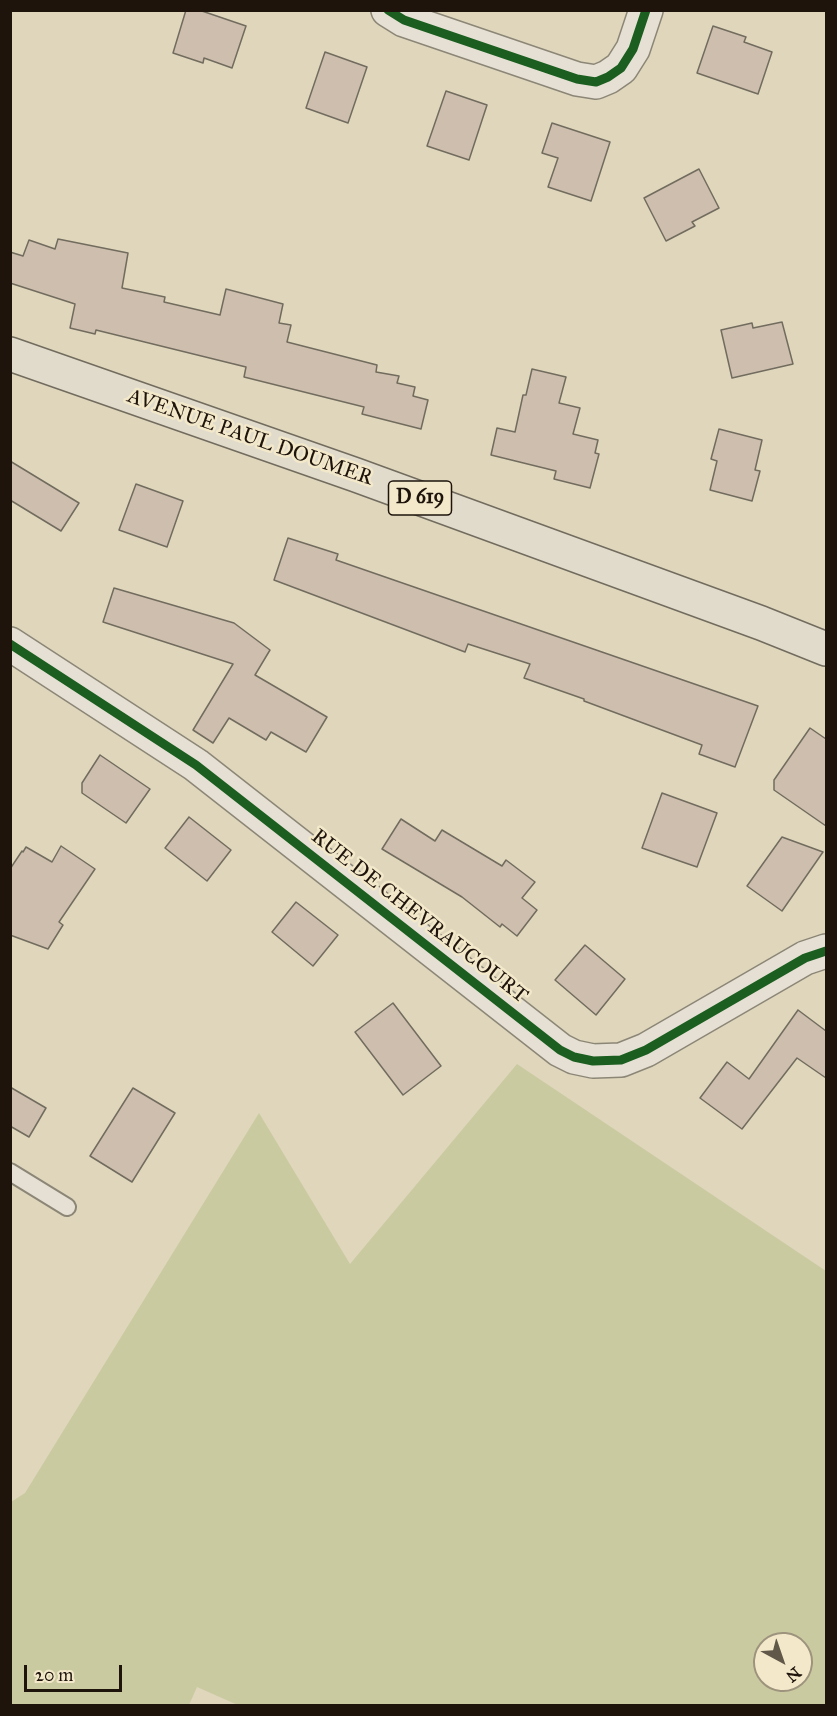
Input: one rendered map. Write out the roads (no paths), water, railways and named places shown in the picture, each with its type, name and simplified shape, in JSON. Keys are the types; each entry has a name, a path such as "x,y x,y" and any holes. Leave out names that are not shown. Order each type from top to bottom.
{"main road":[{"name":"AVENUE PAUL DOUMER","path":"10,354 368,479 826,649"}],"street":[{"path":"388,10 415,24 577,79 596,82 621,68 633,49 646,10"},
{"name":"RUE DE CHEVRAUCOURT","path":"10,644 196,765 551,1043 574,1057 593,1061 621,1060 646,1050 805,958 826,951"}],"lane":[{"path":"10,1172 66,1207"}]}
